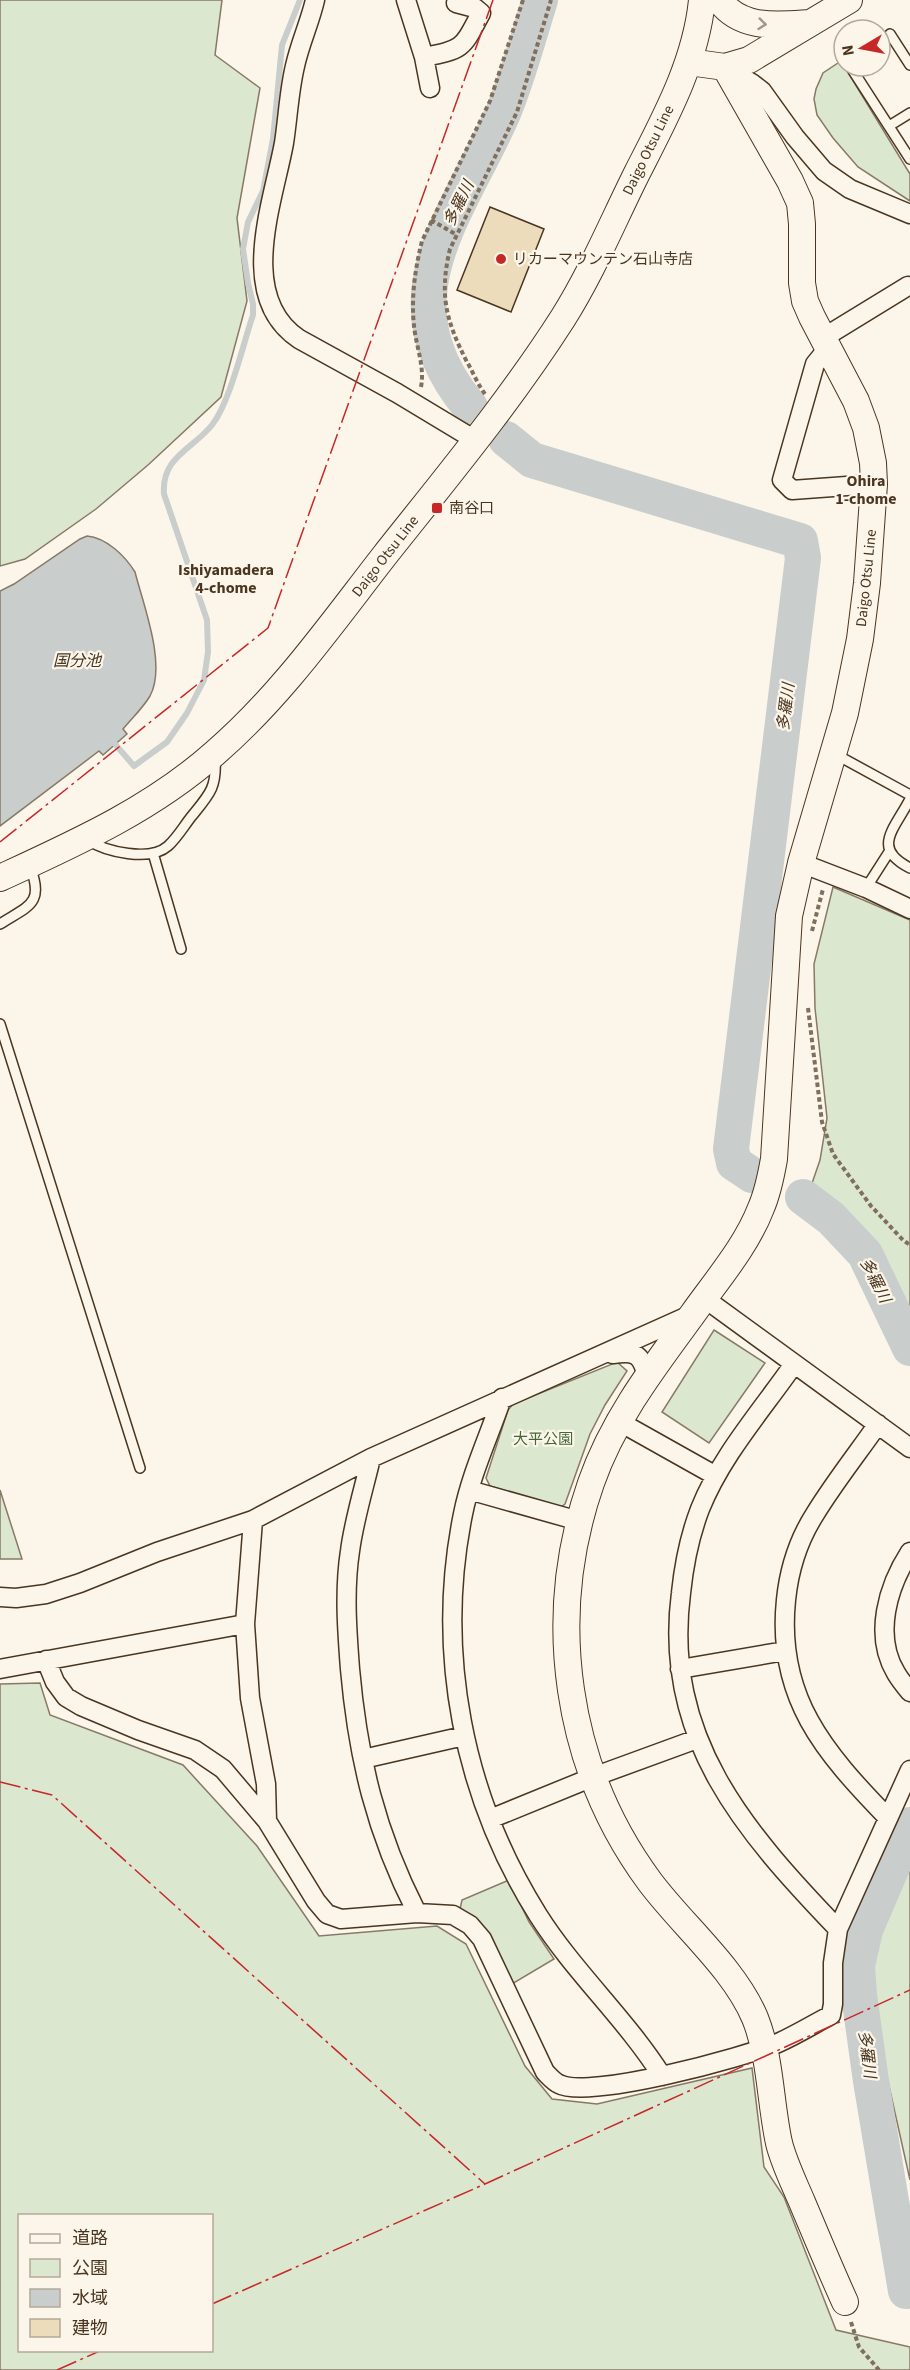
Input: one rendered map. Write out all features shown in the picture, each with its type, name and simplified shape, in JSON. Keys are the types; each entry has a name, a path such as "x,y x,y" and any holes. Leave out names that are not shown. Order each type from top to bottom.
{"main road":[{"name":"Daigo Otsu Line","path":"0,878 86,839 175,785 215,753 248,722 303,660 475,440 565,314 650,147 689,62 702,0"},
{"path":"719,0 743,20 754,23 779,25 813,22"},
{"path":"689,62 725,67 748,60 849,0"},
{"name":"Daigo Otsu Line","path":"725,67 790,181 800,203 802,283 805,301 856,401 866,428 873,463 874,484 867,583 860,639 844,713 801,863 789,916 785,947 774,1159 769,1187 761,1210 744,1240 647,1376 618,1421 591,1482 579,1521 570,1564 566,1610 566,1660 580,1743 605,1808 638,1865 739,1989 754,2017 765,2048 780,2146 844,2302"}],"street":[{"path":"315,0 295,67 284,143 265,233 263,269 269,302 276,317 292,334 475,440"},
{"path":"406,0 424,57 430,88"},
{"path":"424,57 455,50 464,45 481,13 475,8 456,3"},
{"path":"725,67 762,91 795,137 824,171 850,189 910,214"},
{"path":"874,484 792,490 782,480 815,364 825,343 908,286"},
{"path":"801,863 866,888 910,909"},
{"path":"0,1597 16,1598 46,1594 157,1552 253,1520 371,1458 502,1398 597,1358 698,1306 794,1364 910,1448"},
{"path":"597,1358 630,1352 637,1355 643,1362 647,1376"},
{"path":"794,1364 716,1476 700,1509 689,1545 682,1580 678,1612 680,1669 687,1707 697,1739 732,1806 838,1929"},
{"path":"502,1398 463,1514 451,1605 452,1651 464,1736 476,1781 506,1858 538,1915 575,1967 651,2059 662,2076"},
{"path":"618,1421 716,1476"},
{"path":"878,1424 814,1515 797,1549 788,1583 784,1617 785,1651 794,1687 814,1731 839,1765 888,1818"},
{"path":"371,1458 350,1550 346,1601 353,1702 363,1759 380,1829 396,1873 417,1913"},
{"path":"470,1490 579,1521"},
{"path":"253,1520 245,1624 250,1698 266,1784 267,1821"},
{"path":"910,1552 893,1583 884,1619 887,1648 895,1672 910,1692"},
{"path":"0,1669 245,1624"},
{"path":"680,1669 785,1651"},
{"path":"46,1660 55,1682 66,1697 103,1717 195,1750 224,1770 267,1821 316,1901 327,1914 341,1919 417,1913 453,1915 470,1925 482,1939 545,2072 559,2084 577,2089 600,2088 662,2076 765,2048 831,2015 833,1963 838,1929 910,1770"},
{"path":"363,1759 464,1736"},
{"path":"490,1819 593,1777 697,1739"}],"lane":[{"path":"892,37 910,65"},
{"path":"858,78 910,159"},
{"path":"889,126 910,113"},
{"path":"86,839 118,853 153,853 166,847 212,791 216,773 215,753"},
{"path":"833,753 910,797 888,842 889,852 895,860 910,868"},
{"path":"866,888 889,852"},
{"path":"153,853 181,950"},
{"path":"0,924 28,906 36,896 38,888 29,865"},
{"path":"0,1024 140,1468"}],"path":[{"path":"418,405 423,376 414,327 413,287 422,241 490,101 523,0"},
{"path":"498,409 483,391 454,337 444,300 445,273 455,234 516,112 552,0"},
{"path":"433,221 455,234"},
{"path":"811,942 827,874"},
{"path":"808,999 808,1018 822,1122 833,1154 871,1206 910,1245"},
{"path":"844,2302 859,2347 879,2370"}],"green space":[{"path":"0,0 222,0 215,55 260,88 237,218 247,301 221,397 148,465 96,509 25,559 0,566"},
{"path":"832,67 832,78 851,78 910,174 910,201 858,167 817,115 814,99 823,73"},
{"path":"833,887 910,920 910,1337 872,1250 809,1192 820,1160 827,1118 815,1008 814,964"},
{"path":"714,1330 765,1363 709,1443 662,1412"},
{"name":"大平公園","path":"617,1362 627,1371 590,1434 565,1504 561,1507 490,1486 486,1478 508,1410 513,1404"},
{"path":"0,1490 22,1559 0,1559"},
{"path":"40,1683 50,1715 183,1765 257,1846 319,1936 437,1926 466,1944 525,2066 552,2099 597,2104 752,2068 764,2167 784,2197 836,2330 910,2347 910,2370 0,2370 0,1684"},
{"path":"910,1849 910,2180 866,1983 872,1934"},
{"path":"509,1880 529,1922 554,1959 512,1984 486,1932 479,1923 460,1909 462,1900"}],"water":[{"name":"国分池","path":"87,536 102,540 115,549 135,572 152,634 156,668 155,683 141,709 123,729 127,734 103,755 99,751 0,826 0,591"}],"building":[{"name":"リカーマウンテン石山寺店","path":"490,207 544,229 511,312 457,290"}],"waterway":[{"path":"115,744 134,766 167,742 187,713 204,680 208,652 207,620 164,494 164,481 173,462 212,425 219,415 253,315 243,249 248,222 263,191 273,139 282,45 300,0"},
{"name":"多羅川","path":"470,407 444,368 431,330 429,294 436,258 449,223 503,113 540,0"},
{"name":"多羅川","path":"506,439 532,460 800,541 803,558 731,1149 734,1163 752,1175"},
{"name":"多羅川","path":"803,1197 831,1218 865,1254 910,1348"},
{"name":"多羅川","path":"906,2291 871,2081 857,1966 865,1930 910,1825"}],"power":[{"path":"0,842 268,628 493,0"},
{"path":"0,1782 52,1795 485,2184"},
{"path":"213,2304 485,2184 910,1990"},
{"path":"57,2370 98,2352"}],"place":[{"name":"リカーマウンテン石山寺店","path":"501,259"},
{"name":"南谷口","path":"437,508"}],"district":[{"name":"Ohira 1-chome","path":"866,489"},
{"name":"Ishiyamadera 4-chome","path":"226,578"}]}
